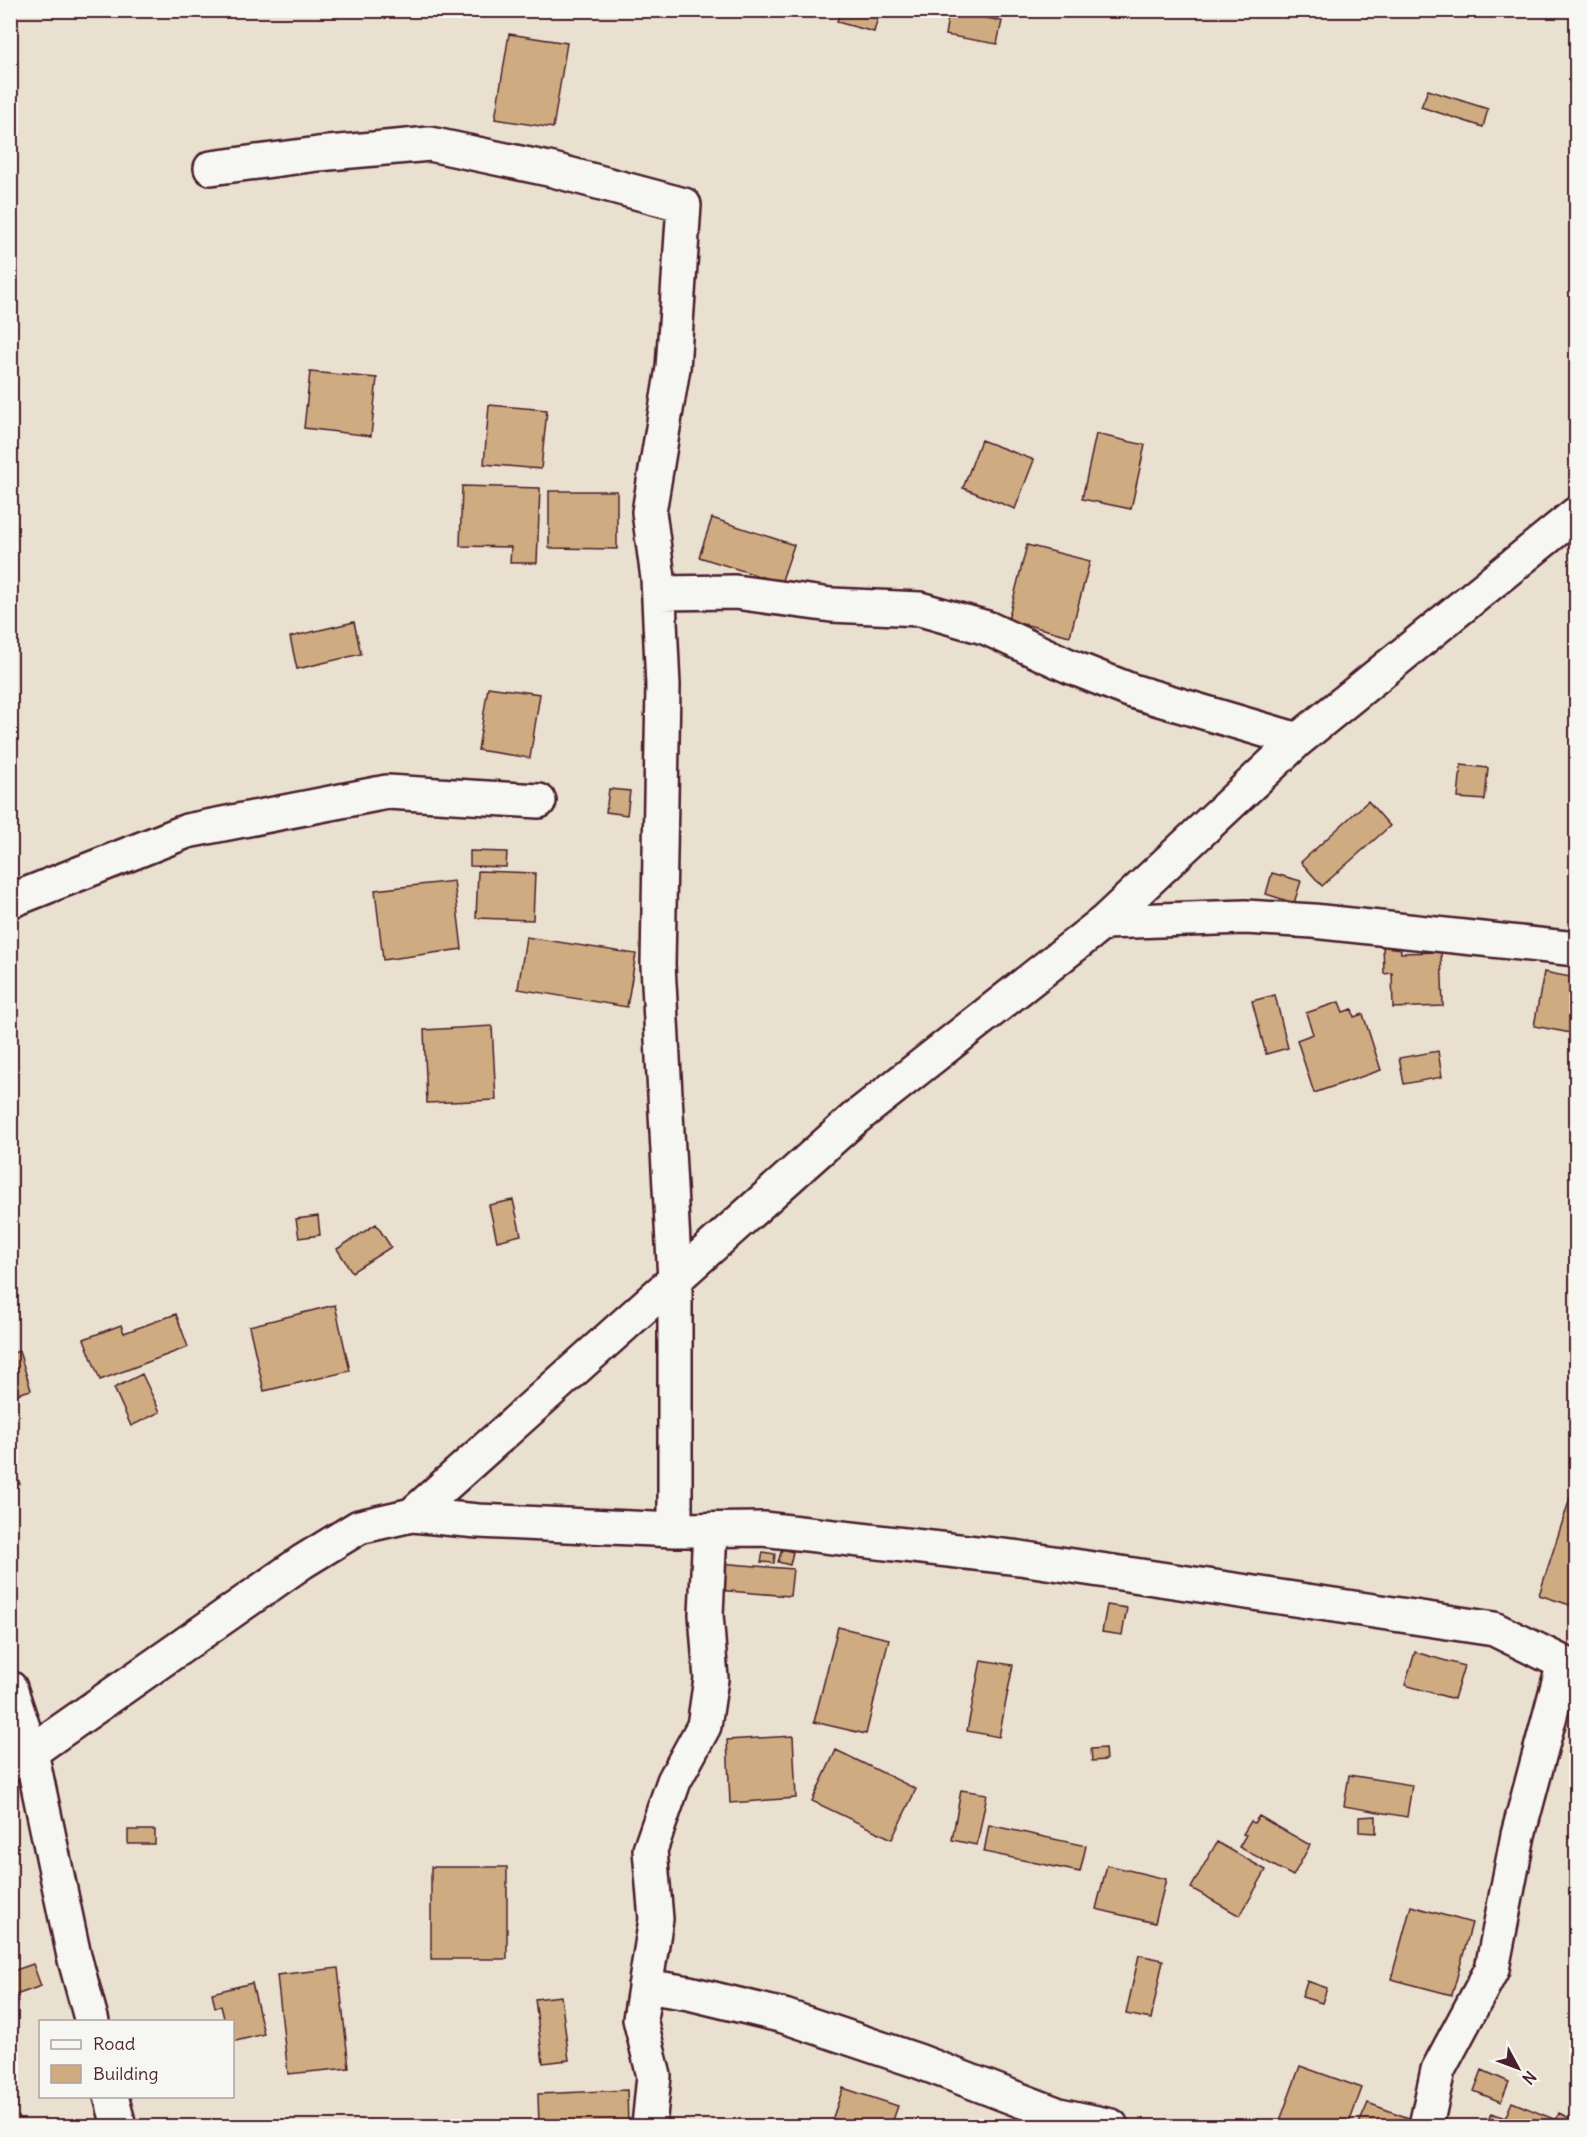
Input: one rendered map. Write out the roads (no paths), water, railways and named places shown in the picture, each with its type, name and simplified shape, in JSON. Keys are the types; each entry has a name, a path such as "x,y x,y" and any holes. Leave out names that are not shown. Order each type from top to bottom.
{"street":[{"path":"211,168 318,154 430,144 553,170 684,205 673,368 649,512 659,592 663,686 658,965 675,1280 675,1530"},
{"path":"412,1515 854,1119 1104,922 1298,740 1576,514"},
{"path":"659,592 735,592 831,605 920,609 987,628 1132,691 1298,740"},
{"path":"10,901 187,831 387,792 539,801"},
{"path":"1104,922 1245,917 1313,921 1576,948"},
{"path":"21,1758 302,1562 359,1527 412,1515 478,1521 675,1530 763,1529 1020,1558 1494,1629 1570,1666 1518,1835 1492,1969 1438,2070 1426,2127"},
{"path":"649,2127 654,2076 640,2019 656,1919 650,1850 674,1780 704,1726 711,1679 706,1614 710,1530"},
{"path":"10,1688 21,1758 91,2020"},
{"path":"645,1986 689,1993 784,2016 918,2061 1059,2115 1111,2127"},
{"path":"111,2098 119,2127"}]}
